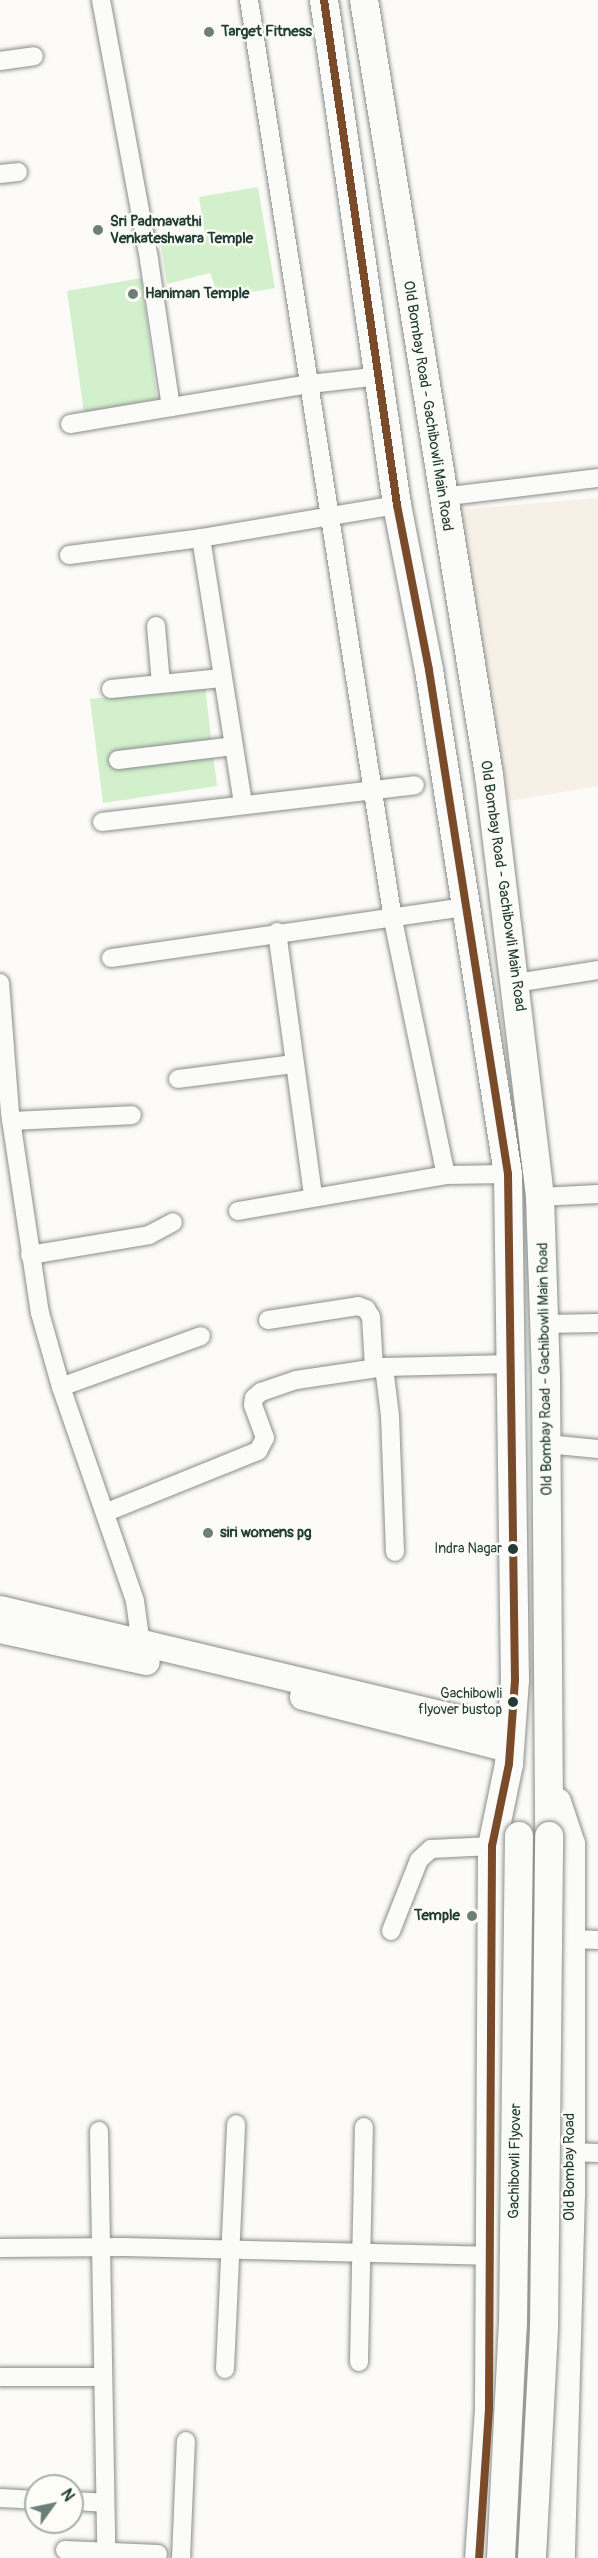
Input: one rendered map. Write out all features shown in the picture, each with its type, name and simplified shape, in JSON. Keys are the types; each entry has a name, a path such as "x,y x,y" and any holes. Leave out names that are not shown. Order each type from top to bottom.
{"main road":[{"path":"324,0 397,506 429,670 508,1174 515,1680 500,1742 492,1846 487,2256 489,2409 481,2546 561,2546"},
{"name":"Old Bombay Road - Gachibowli Main Road","path":"364,0 441,497 489,775 516,983 540,1197 546,1324 550,1780"},
{"name":"Gachibowli Flyover","path":"500,1742 519,1836 513,2325 501,2558"},
{"name":"Gachibowli Flyover","path":"532,2558 544,2329 550,1780"},
{"name":"Old Bombay Road","path":"550,1780 571,1844 584,1939 584,2153 561,2546"}],"street":[{"path":"101,0 149,260 171,408"},
{"path":"249,0 333,517 393,920 446,1175"},
{"path":"0,61 34,56"},
{"path":"70,424 310,384 380,376"},
{"path":"441,497 598,478"},
{"path":"69,555 201,538 397,506"},
{"path":"201,538 221,678 243,804"},
{"path":"156,627 161,684"},
{"path":"111,689 221,678"},
{"path":"118,760 233,746"},
{"path":"102,822 372,787 415,784"},
{"path":"111,958 277,932 393,920 465,907"},
{"path":"277,932 313,1196"},
{"path":"516,983 598,969"},
{"path":"0,983 11,1121 40,1313 61,1387 107,1512 135,1601 142,1652"},
{"path":"178,1079 294,1064"},
{"path":"11,1121 132,1115"},
{"path":"238,1210 446,1175 508,1174"},
{"path":"540,1197 598,1194"},
{"path":"30,1255 149,1234 173,1222"},
{"path":"268,1320 358,1306 366,1309 371,1317 390,1416 395,1552"},
{"path":"546,1324 598,1323"},
{"path":"61,1387 201,1336"},
{"path":"107,1512 258,1451 265,1438 253,1405 254,1398 261,1392 296,1380 379,1368 512,1364"},
{"path":"547,1444 598,1449"},
{"path":"0,1609 142,1652 419,1716 500,1742"},
{"path":"0,1630 142,1652"},
{"path":"391,1931 419,1860 431,1849 492,1846"},
{"path":"225,2369 236,2124"},
{"path":"359,2362 364,2127"},
{"path":"99,2131 106,2552"},
{"path":"0,2248 101,2246 362,2255 487,2256"},
{"path":"0,2377 103,2377"},
{"path":"181,2558 186,2441"},
{"path":"0,2498 24,2499"},
{"path":"84,2502 105,2503"},
{"path":"65,2550 158,2554"}],"shaded area":[{"path":"598,498 598,786 509,801 455,510"}],"green space":[{"path":"258,187 275,288 219,297 210,273 167,284 160,239 205,234 199,197"},
{"path":"141,278 157,399 84,413 67,291"},
{"path":"205,687 217,786 103,803 90,699"}],"transit line":[{"path":"324,0 397,505 429,670 508,1174 515,1680 509,1764 492,1846 489,2409 479,2558"}],"place":[{"name":"Target Fitness","path":"209,32"},
{"name":"Sri Padmavathi Venkateshwara Temple","path":"98,230"},
{"name":"Haniman Temple","path":"133,294"},
{"name":"siri womens pg","path":"208,1533"},
{"name":"Indra Nagar","path":"513,1549"},
{"name":"Gachibowli flyover bustop","path":"513,1702"},
{"name":"Temple","path":"472,1916"}]}
